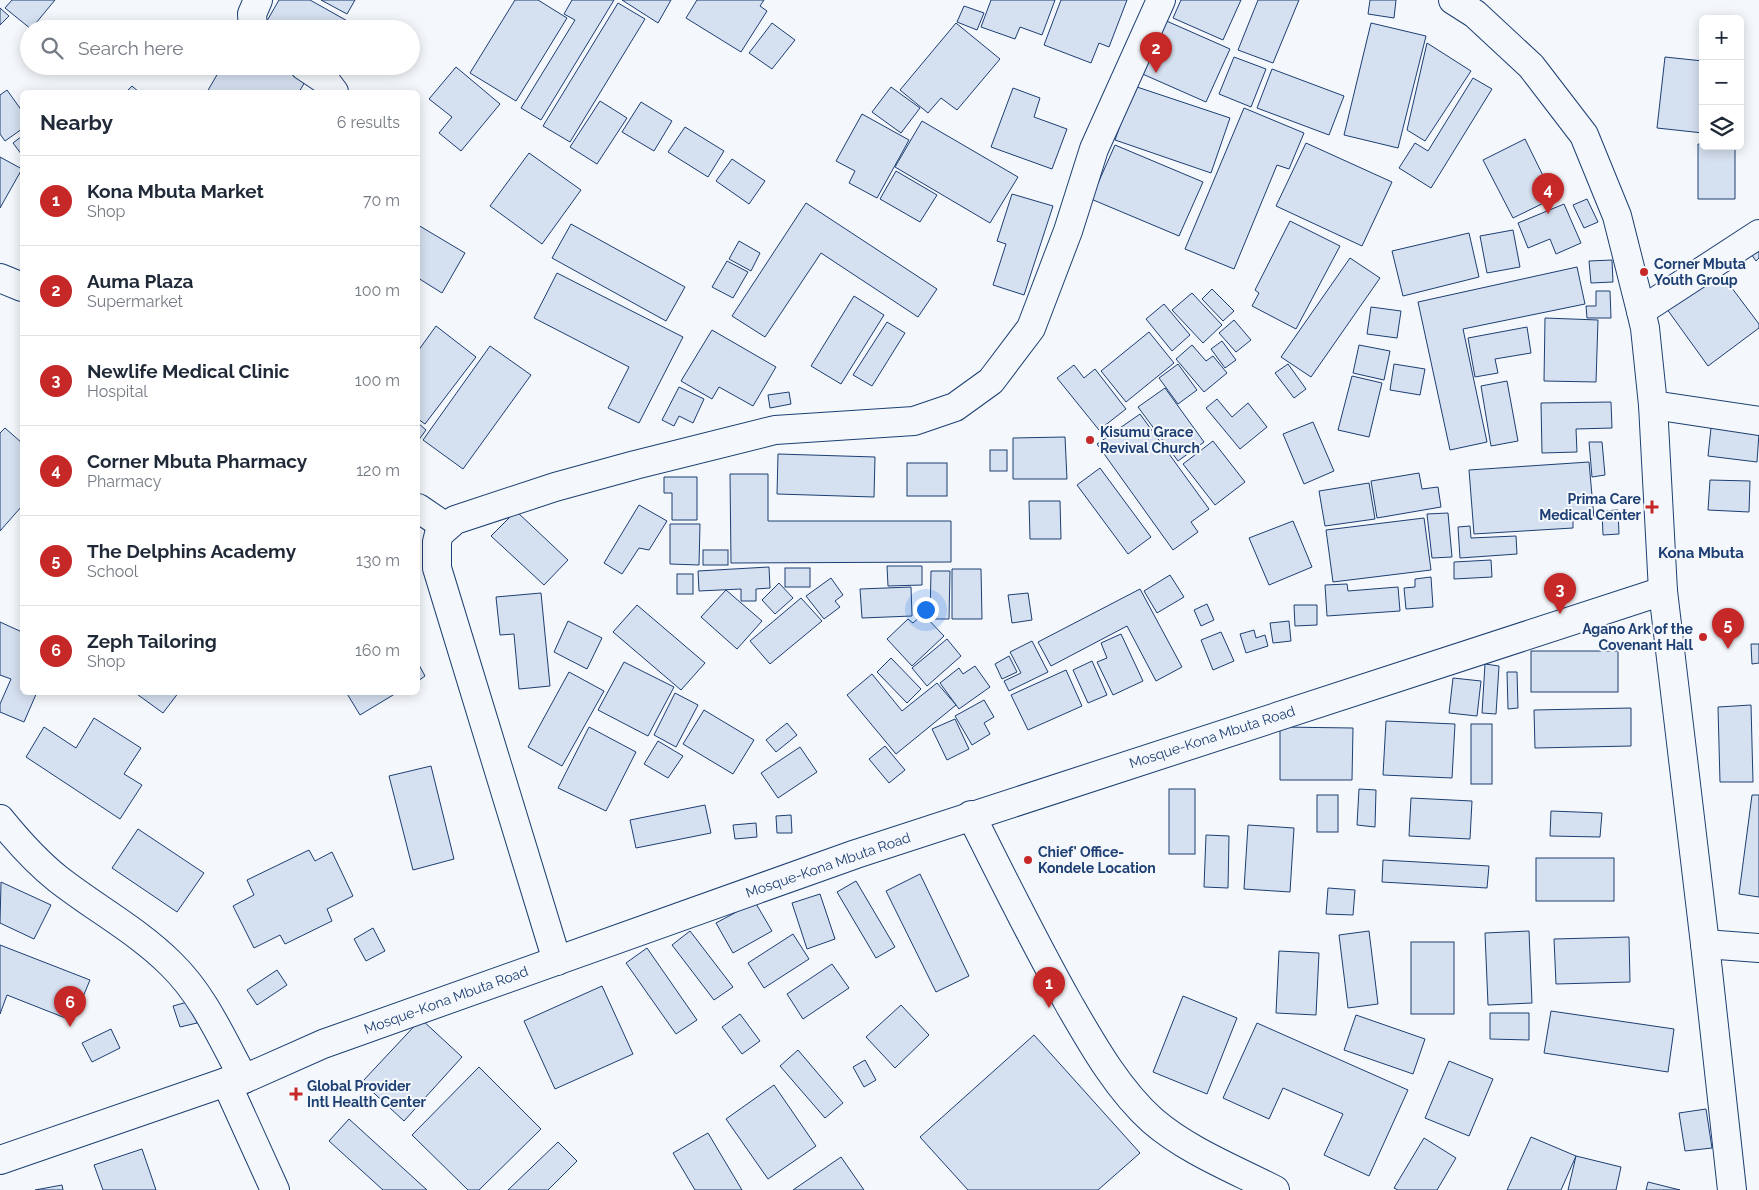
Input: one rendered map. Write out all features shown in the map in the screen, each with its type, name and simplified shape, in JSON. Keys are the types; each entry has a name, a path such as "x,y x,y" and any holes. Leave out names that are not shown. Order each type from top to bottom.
{"street":[{"path":"252,20 252,14 258,0"},
{"path":"557,961 438,568 437,542 440,534 455,520 555,487 635,464 766,432 914,421 955,407 991,381 1031,328 1068,231 1094,149 1161,0"},
{"path":"1453,0 1475,14 1531,66 1584,134 1617,216 1645,328 1653,405 1663,591 1732,1190"},
{"path":"318,75 325,80 332,90"},
{"path":"1641,311 1759,234"},
{"path":"0,278 20,286"},
{"path":"1653,405 1759,421"},
{"path":"420,509 446,527"},
{"name":"Mosque-Kona Mbuta Road","path":"0,1160 235,1081 323,1044 847,857 971,815 1663,591"},
{"path":"971,815 1048,967 1094,1049 1120,1084 1152,1120 1179,1141 1275,1190"},
{"path":"0,819 13,835 57,878 171,964 204,1003 275,1190"},
{"path":"1705,944 1759,948"}],"building":[{"path":"12,0 55,0 38,20 20,20 5,8"},
{"path":"279,0 310,0 346,20 267,20"},
{"path":"321,0 355,0 347,14"},
{"path":"515,0 538,0 567,18 516,101 470,73"},
{"path":"572,0 614,0 541,120 521,108 575,20 564,14"},
{"path":"622,0 671,0 658,23"},
{"path":"697,0 764,0 760,6 767,11 741,52 686,18"},
{"path":"991,0 1055,0 1042,35 1020,27 1015,39 981,27"},
{"path":"1061,0 1127,0 1109,47 1099,43 1091,63 1044,45"},
{"path":"1181,0 1241,0 1223,40 1173,18"},
{"path":"1258,0 1299,0 1273,63 1238,50"},
{"path":"1370,0 1396,0 1394,18 1368,14"},
{"path":"618,3 645,19 570,142 543,126"},
{"path":"964,6 984,13 977,30 957,22"},
{"path":"0,8 9,16 0,25"},
{"path":"1162,19 1230,49 1206,102 1138,72"},
{"path":"772,23 795,40 772,69 749,53"},
{"path":"956,23 1000,59 957,110 941,98 928,113 900,90"},
{"path":"1371,23 1426,36 1398,148 1344,135"},
{"path":"1427,43 1471,71 1425,141 1407,130"},
{"path":"1234,57 1266,69 1251,107 1219,94"},
{"path":"1665,57 1699,61 1699,133 1657,128"},
{"path":"456,67 500,104 461,151 439,133 452,117 429,99"},
{"path":"1272,69 1344,96 1329,135 1257,108"},
{"path":"217,75 309,75 300,90 208,90"},
{"path":"1473,78 1492,89 1431,188 1399,168 1415,143 1428,151"},
{"path":"132,86 137,90 128,90"},
{"path":"1134,86 1230,118 1211,173 1115,140"},
{"path":"891,87 920,108 901,133 872,112"},
{"path":"1013,88 1040,98 1034,117 1067,129 1052,169 991,147"},
{"path":"7,90 20,108 20,130 5,141 0,134 0,95"},
{"path":"600,101 627,118 597,164 570,147"},
{"path":"641,102 672,121 654,151 622,132"},
{"path":"1244,108 1304,133 1289,169 1277,165 1234,269 1185,249"},
{"path":"862,114 909,140 877,198 849,183 855,171 836,161"},
{"path":"922,121 1018,177 990,223 895,167"},
{"path":"685,127 724,151 708,177 668,152"},
{"path":"20,138 20,152 13,143"},
{"path":"1525,139 1554,198 1513,218 1483,160"},
{"path":"1306,143 1392,182 1362,246 1276,206"},
{"path":"1698,144 1699,150 1735,150 1735,199 1698,199"},
{"path":"1115,145 1203,182 1179,236 1091,199"},
{"path":"529,153 581,190 542,244 490,206"},
{"path":"0,157 20,168 20,173 0,208"},
{"path":"732,159 765,181 749,204 716,181"},
{"path":"896,171 937,195 920,222 880,199"},
{"path":"1012,194 1053,206 1024,295 993,285 1006,244 997,241"},
{"path":"1587,199 1598,222 1584,228 1573,205"},
{"path":"806,203 937,289 918,317 821,253 765,337 732,316"},
{"path":"1564,204 1581,243 1556,254 1550,239 1528,248 1518,223"},
{"path":"1290,221 1340,246 1296,329 1252,306 1259,293 1255,290"},
{"path":"571,224 685,287 666,321 552,258"},
{"path":"420,226 465,253 442,293 420,279"},
{"path":"1513,230 1520,267 1487,273 1480,236"},
{"path":"1469,233 1479,277 1403,296 1392,251"},
{"path":"739,241 760,253 751,271 729,259"},
{"path":"1759,241 1759,258 1756,261 1747,248"},
{"path":"1350,258 1380,278 1311,377 1281,357"},
{"path":"1612,260 1613,282 1591,283 1589,261"},
{"path":"727,261 748,272 733,298 712,287"},
{"path":"1577,267 1585,304 1463,329 1487,442 1450,450 1418,302"},
{"path":"1716,267 1759,324 1759,328 1708,366 1664,305"},
{"path":"557,273 683,337 639,423 608,408 629,367 534,318"},
{"path":"1212,289 1234,311 1223,321 1202,299"},
{"path":"1596,291 1610,291 1611,318 1587,318 1586,306 1596,306"},
{"path":"1192,293 1222,325 1203,343 1172,310"},
{"path":"854,296 884,315 841,384 811,366"},
{"path":"1164,304 1190,335 1172,351 1146,319"},
{"path":"1371,307 1401,311 1397,338 1367,334"},
{"path":"1545,318 1598,320 1596,382 1544,381"},
{"path":"1234,320 1251,340 1236,352 1219,333"},
{"path":"887,322 905,333 872,386 853,375"},
{"path":"436,326 476,357 425,424 420,420 420,348"},
{"path":"1527,327 1531,353 1495,359 1498,373 1475,377 1468,338"},
{"path":"712,330 776,367 753,406 719,387 712,399 681,381"},
{"path":"1149,332 1174,363 1126,402 1101,371"},
{"path":"1222,341 1236,360 1225,368 1211,349"},
{"path":"1192,345 1206,361 1213,356 1227,373 1204,392 1176,359"},
{"path":"1359,345 1390,351 1384,380 1353,373"},
{"path":"490,346 531,375 463,469 423,440"},
{"path":"1178,364 1197,390 1178,404 1159,378"},
{"path":"1288,364 1306,389 1294,398 1275,373"},
{"path":"1394,364 1425,369 1420,395 1390,390"},
{"path":"1074,365 1084,378 1095,369 1126,409 1099,430 1057,378"},
{"path":"1352,376 1382,383 1369,437 1338,430"},
{"path":"1507,381 1518,441 1491,446 1481,386"},
{"path":"679,387 704,399 693,423 679,416 674,426 662,420"},
{"path":"1165,388 1204,442 1178,461 1138,407"},
{"path":"789,392 791,404 770,408 768,395"},
{"path":"1217,399 1232,417 1248,403 1267,427 1240,449 1206,408"},
{"path":"1611,402 1612,428 1576,429 1577,452 1542,453 1541,403"},
{"path":"1140,414 1209,509 1191,522 1198,532 1173,550 1097,444"},
{"path":"1313,422 1334,471 1304,484 1283,434"},
{"path":"420,425 426,430 420,438"},
{"path":"5,428 20,441 20,508 0,531 0,433"},
{"path":"1711,428 1759,433 1757,462 1708,456"},
{"path":"1065,437 1067,479 1013,479 1013,438"},
{"path":"1213,441 1245,482 1215,505 1183,464"},
{"path":"1589,442 1602,442 1605,475 1592,477"},
{"path":"990,450 1007,450 1007,471 990,471"},
{"path":"778,454 875,457 874,497 777,494"},
{"path":"1589,462 1594,518 1573,519 1573,528 1474,534 1469,470"},
{"path":"907,463 947,463 947,496 907,496"},
{"path":"1100,468 1151,537 1128,554 1077,485"},
{"path":"1419,473 1422,489 1438,487 1441,507 1377,518 1371,481"},
{"path":"730,474 768,474 768,521 951,521 951,562 731,563"},
{"path":"664,477 697,477 697,520 672,520 672,493 664,493"},
{"path":"1710,480 1750,481 1749,512 1708,510"},
{"path":"1369,483 1375,519 1325,526 1319,491"},
{"path":"1029,501 1060,501 1061,539 1030,539"},
{"path":"639,505 667,521 649,550 639,548 622,574 604,563"},
{"path":"1618,510 1619,534 1603,535 1602,511"},
{"path":"516,511 568,560 544,585 491,536"},
{"path":"1448,513 1452,557 1432,558 1427,514"},
{"path":"1424,518 1431,570 1333,582 1326,530"},
{"path":"1293,521 1312,567 1269,585 1249,538"},
{"path":"670,524 700,524 699,565 670,564"},
{"path":"1470,526 1471,538 1516,536 1517,554 1460,558 1458,527"},
{"path":"703,550 728,550 728,565 703,565"},
{"path":"1491,560 1492,577 1454,579 1454,562"},
{"path":"887,566 922,566 922,585 888,586"},
{"path":"769,567 770,588 756,589 756,601 741,601 741,589 699,591 698,571"},
{"path":"785,568 810,568 810,587 785,587"},
{"path":"952,569 981,569 982,619 952,619"},
{"path":"931,571 950,571 949,619 930,619"},
{"path":"677,574 693,574 693,594 677,594"},
{"path":"1170,575 1184,597 1157,613 1144,591"},
{"path":"1431,577 1433,607 1406,609 1404,588 1415,587 1415,579"},
{"path":"831,578 843,595 835,601 840,607 824,619 806,596"},
{"path":"779,583 793,598 775,614 762,600"},
{"path":"1347,584 1348,591 1398,587 1400,611 1327,616 1325,585"},
{"path":"911,587 912,616 862,618 860,589"},
{"path":"1140,589 1182,667 1156,681 1127,626 1051,666 1038,642"},
{"path":"726,590 762,621 737,649 701,617"},
{"path":"541,593 550,686 519,689 514,634 500,635 496,597"},
{"path":"1028,593 1032,620 1012,623 1008,595"},
{"path":"801,598 822,621 770,664 750,641"},
{"path":"1207,604 1214,620 1201,626 1194,610"},
{"path":"637,605 705,663 681,690 613,632"},
{"path":"1294,605 1317,605 1317,625 1295,626"},
{"path":"923,614 944,636 912,666 887,639 908,619 913,623"},
{"path":"568,621 602,638 587,669 554,652"},
{"path":"1289,621 1291,641 1273,643 1270,623"},
{"path":"0,622 20,631 20,695 36,695 24,722 0,712 0,704 11,679 0,675"},
{"path":"1254,630 1256,638 1265,635 1268,646 1246,653 1240,634"},
{"path":"1221,632 1234,661 1213,670 1201,640"},
{"path":"1121,634 1143,681 1113,695 1097,662 1107,658 1101,643"},
{"path":"947,639 961,656 927,686 912,668"},
{"path":"1032,641 1048,672 1009,691 1004,681 1021,673 1010,652"},
{"path":"1751,644 1759,644 1759,663 1752,664"},
{"path":"1531,651 1618,651 1618,692 1531,692"},
{"path":"1009,656 1017,672 1002,679 995,664"},
{"path":"891,658 921,689 907,703 877,672"},
{"path":"1092,661 1107,695 1088,703 1073,670"},
{"path":"624,662 674,687 648,736 598,710"},
{"path":"1485,664 1499,666 1496,714 1482,713"},
{"path":"975,666 990,687 959,709 940,683 959,668 963,674"},
{"path":"420,667 425,676 420,680"},
{"path":"1066,670 1082,706 1028,730 1011,695"},
{"path":"569,672 604,691 562,766 528,747"},
{"path":"1507,672 1517,672 1518,708 1508,709"},
{"path":"872,674 902,711 937,683 956,705 896,754 847,695"},
{"path":"1453,678 1481,681 1477,716 1449,713"},
{"path":"675,693 698,705 676,747 654,735"},
{"path":"138,695 177,695 163,713"},
{"path":"348,695 393,695 360,715"},
{"path":"984,700 994,717 984,723 990,734 972,745 955,716"},
{"path":"1751,705 1753,782 1720,782 1718,707"},
{"path":"1631,708 1631,746 1535,748 1534,710"},
{"path":"704,710 754,740 733,774 683,744"},
{"path":"94,718 141,748 124,774 142,785 120,819 26,757 44,727 76,748"},
{"path":"955,719 969,749 947,760 932,729"},
{"path":"1386,721 1455,724 1452,778 1383,775"},
{"path":"787,723 797,735 776,752 766,740"},
{"path":"1471,724 1492,724 1492,784 1471,784"},
{"path":"589,727 636,752 606,811 558,788"},
{"path":"1280,727 1353,728 1352,780 1280,780"},
{"path":"658,741 683,756 668,778 644,764"},
{"path":"885,746 905,770 889,783 869,759"},
{"path":"800,747 817,772 778,798 761,773"},
{"path":"431,766 454,859 413,870 389,776"},
{"path":"1169,789 1195,789 1195,854 1169,854"},
{"path":"1359,789 1376,790 1375,827 1357,825"},
{"path":"1317,795 1338,795 1338,832 1317,832"},
{"path":"1752,795 1759,795 1759,897 1739,894"},
{"path":"1411,798 1472,801 1470,839 1409,836"},
{"path":"705,805 711,833 636,848 630,820"},
{"path":"1551,811 1602,813 1600,837 1550,836"},
{"path":"791,815 792,833 777,833 776,816"},
{"path":"756,823 757,837 735,839 733,825"},
{"path":"1248,825 1294,828 1290,892 1244,889"},
{"path":"138,829 204,873 177,912 112,868"},
{"path":"1206,835 1229,836 1228,888 1204,887"},
{"path":"309,850 315,861 332,852 353,896 327,909 332,921 285,944 280,935 254,948 233,906 254,895 247,880"},
{"path":"1536,858 1614,858 1614,901 1536,901"},
{"path":"1383,860 1489,866 1487,888 1382,882"},
{"path":"920,874 969,976 936,992 886,891"},
{"path":"856,881 895,947 876,958 837,892"},
{"path":"1,882 51,905 34,939 0,923"},
{"path":"1328,888 1355,890 1353,915 1326,914"},
{"path":"820,894 835,939 807,949 792,903"},
{"path":"755,902 772,931 733,953 716,923"},
{"path":"373,928 385,951 366,961 354,939"},
{"path":"690,931 733,987 714,1000 672,945"},
{"path":"1369,931 1378,1004 1348,1008 1339,935"},
{"path":"1529,931 1532,1003 1488,1005 1485,933"},
{"path":"793,934 809,959 764,988 748,963"},
{"path":"1629,937 1630,982 1556,984 1554,939"},
{"path":"1411,942 1454,942 1454,1014 1411,1014"},
{"path":"0,945 90,980 73,1021 7,995 0,1014"},
{"path":"647,948 697,1020 676,1034 626,963"},
{"path":"1279,951 1319,953 1316,1015 1276,1013"},
{"path":"832,964 849,988 803,1019 787,994"},
{"path":"277,970 287,985 257,1005 247,990"},
{"path":"602,986 633,1054 555,1089 524,1021"},
{"path":"1183,996 1237,1018 1207,1094 1153,1072"},
{"path":"191,1001 197,1023 180,1027 173,1006"},
{"path":"901,1005 929,1035 895,1068 866,1037"},
{"path":"1551,1011 1674,1029 1668,1072 1544,1053"},
{"path":"1490,1013 1529,1013 1529,1040 1490,1039"},
{"path":"740,1014 760,1041 742,1054 722,1027"},
{"path":"1356,1015 1425,1039 1413,1074 1344,1050"},
{"path":"421,1019 462,1057 404,1121 362,1082"},
{"path":"1257,1023 1408,1090 1369,1176 1324,1155 1343,1114 1283,1088 1269,1119 1223,1098"},
{"path":"111,1029 120,1048 92,1062 82,1043"},
{"path":"1034,1035 1140,1153 1098,1190 968,1190 920,1137"},
{"path":"798,1050 843,1103 825,1118 780,1066"},
{"path":"865,1060 876,1080 864,1087 853,1067"},
{"path":"1449,1061 1493,1079 1469,1136 1425,1118"},
{"path":"479,1067 541,1129 479,1190 468,1190 412,1135"},
{"path":"774,1085 816,1146 768,1179 726,1119"},
{"path":"1706,1109 1712,1148 1685,1151 1679,1113"},
{"path":"349,1119 427,1190 383,1190 329,1141"},
{"path":"708,1133 742,1190 695,1190 673,1153"},
{"path":"1531,1137 1576,1156 1561,1190 1507,1190"},
{"path":"1424,1138 1456,1158 1437,1190 1398,1190 1394,1188"},
{"path":"558,1142 577,1161 548,1190 508,1190"},
{"path":"142,1149 156,1190 103,1190 94,1165"},
{"path":"1576,1156 1621,1167 1616,1190 1568,1190"},
{"path":"841,1157 864,1190 793,1190"},
{"path":"1648,1182 1680,1190 1646,1190"},
{"path":"62,1185 63,1190 35,1190"}],"place":[{"name":"Auma Plaza","path":"1156,73"},
{"name":"Corner Mbuta Pharmacy","path":"1548,214"},
{"name":"Corner Mbuta Youth Group","path":"1644,272"},
{"name":"Kisumu Grace Revival Church","path":"1090,440"},
{"name":"Prima Care Medical Center","path":"1652,507"},
{"name":"Newlife Medical Clinic","path":"1560,614"},
{"name":"Agano Ark of the Covenant Hall","path":"1703,637"},
{"name":"The Delphins Academy","path":"1728,649"},
{"name":"Chief' Office- Kondele Location","path":"1028,860"},
{"name":"Kona Mbuta Market","path":"1049,1008"},
{"name":"Zeph Tailoring","path":"70,1027"},
{"name":"Global Provider Intl Health Center","path":"296,1094"}],"district":[{"name":"Kona Mbuta","path":"1701,553"}]}
